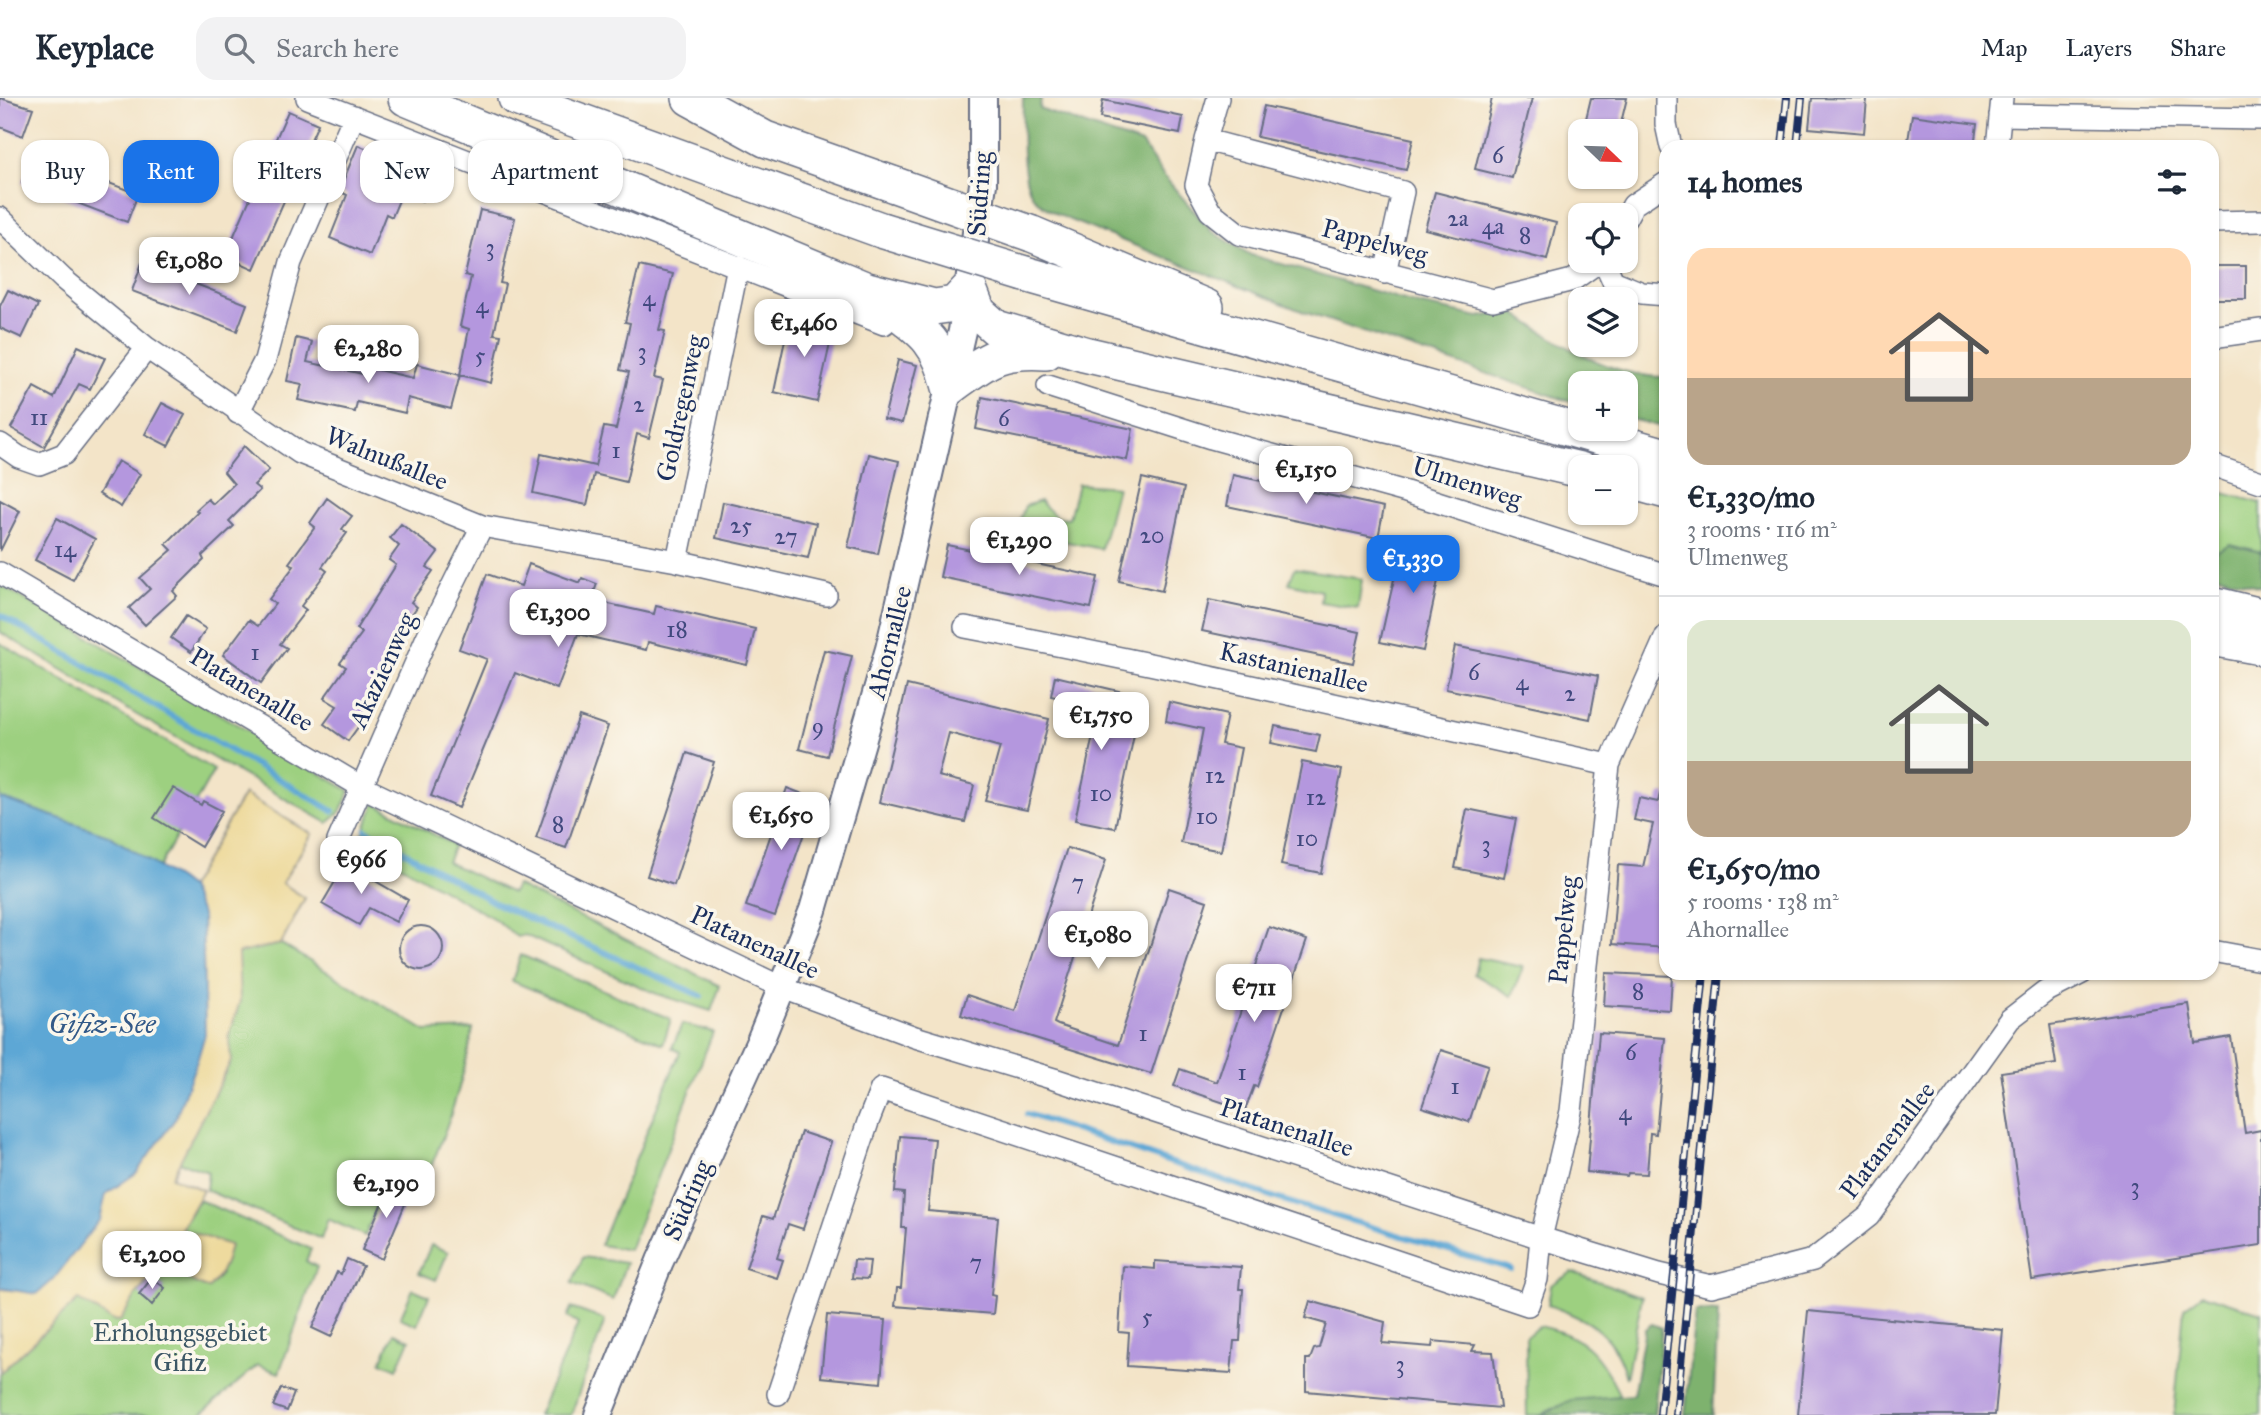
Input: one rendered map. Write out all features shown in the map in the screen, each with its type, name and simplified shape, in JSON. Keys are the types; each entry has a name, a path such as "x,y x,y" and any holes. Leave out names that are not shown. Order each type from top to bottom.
{"highway":[{"path":"406,98 867,290 934,307 955,304 969,289 978,312 996,328 1084,354 1568,467"},
{"path":"516,98 881,230 1361,372 1648,472"},
{"path":"690,98 765,139 1032,234 1361,372"},
{"path":"867,290 928,337 942,357 950,387 992,356 1023,351 1084,354"},
{"path":"2219,606 2261,616"},
{"path":"2219,639 2261,647"}],"street":[{"path":"307,98 884,324"},
{"name":"Südring","path":"969,289 982,184 983,98"},
{"name":"Pappelweg","path":"1218,98 1196,185 1210,211 1240,234 1493,300 1573,280 1584,273"},
{"path":"1666,98 1666,124 1669,140"},
{"path":"1998,140 2001,107 2261,119"},
{"path":"238,413 265,360 291,262 354,116"},
{"path":"1206,140 1403,192 1385,273"},
{"path":"1636,203 1659,188"},
{"name":"Walnußallee","path":"0,218 63,279 147,348 238,413 300,453 482,526 677,561 827,595"},
{"path":"2219,222 2261,221"},
{"name":"Goldregenweg","path":"677,561 738,266"},
{"path":"1609,273 1613,281 1642,293 1659,294"},
{"name":"Ahornallee","path":"783,988 813,910 889,649 950,387 969,289"},
{"path":"2219,336 2261,330"},
{"path":"0,444 19,457 40,464 64,454 147,348"},
{"name":"Ulmenweg","path":"1048,386 1211,438 1406,492 1659,573"},
{"path":"2219,467 2261,482"},
{"name":"Akazienweg","path":"338,841 360,786 482,526"},
{"name":"Platanenallee","path":"0,573 360,786 783,988 915,1037 1054,1079 1541,1238 1659,1274 1711,1286 1813,1261 1869,1216 2010,1019 2045,992 2068,980"},
{"name":"Kastanienallee","path":"965,627 1172,666 1283,694 1609,765"},
{"name":"Pappelweg","path":"1541,1238 1571,1111 1609,765 1659,652"},
{"path":"2219,952 2261,960"},
{"name":"Südring","path":"598,1415 660,1261 783,988"},
{"path":"778,1394 881,1089 1528,1305 1536,1279 1541,1238"}],"green space":[{"path":"1023,98 1041,98 1040,109 1142,144 1163,175 1211,231 1251,255 1418,304 1479,317 1512,311 1568,348 1568,357 1586,357 1624,371 1568,371 1568,401 1304,312 1070,220 1045,207 1033,196 1026,176"},
{"path":"1638,374 1659,376 1659,426 1638,421"},
{"path":"1078,484 1117,487 1101,549 1047,537 1018,525 1025,506 1040,501 1056,517 1069,518"},
{"path":"2219,492 2261,503 2261,552 2230,544 2219,550"},
{"path":"2230,544 2261,552 2261,587 2219,575 2219,550"},
{"path":"1295,568 1362,579 1358,608 1320,602 1321,591 1289,583"},
{"path":"0,585 350,791 340,812 328,823 137,715 0,632"},
{"path":"0,643 214,770 159,867 108,835 0,798"},
{"path":"375,803 454,845 447,862 512,893 516,885 720,986 711,1011 657,994 525,935 517,937 496,920 371,848 360,841"},
{"path":"281,944 426,1031 473,1029 451,1112 420,1193 388,1180 365,1236 328,1219 321,1239 206,1190 208,1172 179,1162 231,1061 229,1036 240,1001 237,953"},
{"path":"521,955 671,1019 663,1044 512,981"},
{"path":"1478,958 1523,967 1512,996 1474,974"},
{"path":"682,1024 713,1032 629,1250 600,1245 680,1052 672,1048"},
{"name":"Erholungsgebiet Gifiz","path":"199,1200 311,1249 306,1261 317,1267 279,1373 258,1365 200,1415 0,1415 0,1373 79,1299 112,1320 120,1321 137,1293 161,1267 159,1255 164,1253 172,1272 208,1288 221,1274 180,1229"},
{"path":"431,1245 448,1252 436,1280 419,1273"},
{"path":"583,1257 626,1263 613,1300 572,1283"},
{"path":"1572,1272 1642,1297 1626,1378 1615,1350 1598,1330 1576,1316 1548,1305 1551,1285"},
{"path":"413,1289 429,1296 417,1325 400,1318"},
{"path":"2203,1294 2261,1313 2261,1415 2174,1415 2184,1308"},
{"path":"571,1308 605,1320 571,1415 538,1415 578,1324 567,1317"},
{"path":"1695,1311 1718,1312 1713,1415 1685,1415"},
{"path":"1652,1324 1662,1328 1654,1415 1542,1415 1571,1400 1633,1395 1645,1329"},
{"path":"1539,1326 1569,1335 1590,1349 1606,1369 1620,1396 1552,1408 1542,1415 1527,1415 1526,1337"},
{"path":"394,1333 410,1340 397,1369 381,1362"}],"sand":[{"path":"244,794 312,834 282,883 305,898 281,944 238,953 240,1001 229,1036 231,1061 172,1177 203,1190 181,1229 230,1245 225,1264 208,1289 172,1272 164,1254 159,1255 161,1267 137,1293 120,1321 112,1320 78,1300 0,1373 0,1289 37,1293 100,1219 106,1194 136,1173 175,1119 205,1034 202,916 189,888"}],"water":[{"name":"Gifiz-See","path":"0,798 108,835 189,888 202,915 205,1034 175,1119 136,1173 106,1194 100,1219 53,1280 37,1294 0,1288"}],"building":[{"path":"0,98 33,108 23,136 0,127"},
{"path":"1492,98 1532,98 1512,178 1475,169"},
{"path":"1591,98 1627,98 1622,119 1586,119"},
{"path":"1812,98 1867,99 1864,133 1809,128"},
{"path":"1103,100 1183,117 1180,134 1100,118"},
{"path":"1264,106 1413,139 1406,170 1257,137"},
{"path":"288,111 318,124 311,140 275,140"},
{"path":"1912,115 1977,124 1975,140 1908,140"},
{"path":"358,145 360,146 360,203 398,203 392,217 386,214 370,255 330,238 346,203 346,174"},
{"path":"109,183 123,188 123,203 134,203 127,222 77,203 109,203"},
{"path":"1435,192 1556,223 1547,260 1425,229"},
{"path":"248,203 283,203 254,269 225,256"},
{"path":"480,210 515,218 500,283 505,284 494,334 501,335 491,383 460,375 469,329 460,326 471,277 465,275"},
{"path":"142,263 247,304 237,331 132,291"},
{"path":"639,266 673,274 659,330 665,331 654,378 663,380 649,438 637,434 626,482 594,474 587,505 533,493 541,454 595,466 604,427 616,429 629,372 620,370 630,323 625,322"},
{"path":"2219,266 2246,266 2246,299 2219,299"},
{"path":"8,290 38,305 22,338 0,328 0,306"},
{"path":"790,316 834,326 817,402 774,392"},
{"path":"296,338 312,342 307,362 363,374 365,367 413,378 417,364 460,375 451,409 408,398 405,413 357,402 355,412 298,400 302,384 287,381"},
{"path":"78,346 105,358 90,389 79,384 44,447 11,428 34,387 54,398"},
{"path":"898,360 917,365 902,423 884,419"},
{"path":"982,397 1133,429 1127,460 976,429"},
{"path":"162,403 185,415 168,446 145,434"},
{"path":"244,446 269,470 254,485 260,490 229,521 234,526 202,556 204,560 173,591 177,596 145,625 129,608 150,589 140,578 172,550 166,544 198,512 196,510 208,499 213,504 234,484 224,472"},
{"path":"869,454 899,461 878,554 848,547"},
{"path":"118,461 140,474 121,507 99,494"},
{"path":"1233,475 1384,507 1378,538 1227,506"},
{"path":"1142,478 1184,488 1162,591 1119,581"},
{"path":"327,498 352,516 342,529 347,533 322,567 327,571 301,606 306,610 280,644 287,648 261,683 223,655 249,620 258,626 275,604 269,599 294,566 289,563 315,527 310,523"},
{"path":"0,500 20,511 0,551"},
{"path":"723,502 816,523 808,558 716,538"},
{"path":"57,518 95,539 73,580 35,560"},
{"path":"401,524 438,552 427,567 433,571 411,602 417,607 396,636 402,640 380,671 385,674 364,704 371,709 348,741 324,724 337,706 324,698 346,667 340,663 362,633 356,629 396,565 389,560 399,546 390,538"},
{"path":"1403,539 1445,548 1423,651 1380,642"},
{"path":"947,545 1098,577 1091,608 940,577"},
{"path":"529,564 580,583 582,578 597,584 591,600 654,614 656,606 755,629 747,665 648,642 646,650 578,634 557,689 515,673 459,808 431,796 487,659 459,649 487,574 521,586"},
{"path":"1209,600 1360,632 1353,663 1202,631"},
{"path":"186,616 206,629 191,652 171,638"},
{"path":"1455,646 1598,676 1590,719 1446,689"},
{"path":"824,650 852,656 827,756 799,749"},
{"path":"1055,676 1123,692 1116,722 1136,725 1115,828 1075,820 1099,707 1051,696"},
{"path":"907,685 1049,719 1027,810 985,801 1000,747 949,733 938,776 974,785 965,822 879,802"},
{"path":"1169,702 1227,715 1221,744 1241,748 1221,851 1181,843 1203,729 1166,721"},
{"path":"579,716 608,726 566,848 536,838"},
{"path":"1275,726 1320,735 1316,752 1271,743"},
{"path":"687,753 714,762 674,885 647,876"},
{"path":"1302,762 1342,770 1321,873 1281,865"},
{"path":"173,788 201,805 203,801 222,811 201,847 154,818"},
{"path":"787,788 816,799 775,916 746,906"},
{"path":"1639,798 1658,802 1659,798 1659,947 1612,944 1618,865 1643,867 1653,824 1634,820"},
{"path":"1467,809 1516,819 1504,878 1455,868"},
{"path":"1067,848 1106,860 1054,1023 1058,1025 1118,1045 1169,888 1207,901 1151,1074 961,1015 967,995 1015,1011"},
{"path":"339,860 408,900 396,922 369,908 359,925 322,904 336,880 330,876"},
{"path":"421,926 436,933 443,948 436,963 421,970 406,963 399,948 406,933"},
{"path":"1269,927 1307,940 1257,1087 1254,1086 1245,1110 1174,1086 1180,1069 1217,1082"},
{"path":"1606,973 1659,975 1659,980 1672,980 1670,1010 1604,1006"},
{"path":"2189,1004 2195,1043 2231,1037 2245,1133 2261,1130 2261,1245 2032,1280 2001,1072 2056,1064 2050,1025"},
{"path":"1599,1033 1665,1038 1656,1134 1650,1133 1647,1174 1628,1173 1627,1176 1587,1172"},
{"path":"1441,1050 1488,1065 1469,1122 1422,1107"},
{"path":"801,1132 831,1142 803,1229 788,1224 777,1258 783,1260 777,1278 746,1268 763,1216 773,1219"},
{"path":"900,1136 935,1139 928,1211 998,1217 991,1295 995,1296 993,1314 895,1306 897,1288 901,1288 906,1228 902,1228 904,1193 895,1192"},
{"path":"391,1181 411,1190 382,1259 362,1250"},
{"path":"347,1259 363,1266 331,1337 312,1328 337,1272 341,1274"},
{"path":"854,1260 870,1261 868,1279 852,1278"},
{"path":"1155,1261 1241,1267 1239,1289 1243,1289 1240,1341 1234,1341 1231,1373 1127,1366 1129,1333 1119,1332 1123,1266 1155,1269"},
{"path":"152,1278 165,1288 152,1305 139,1294"},
{"path":"1310,1301 1385,1322 1382,1343 1432,1347 1433,1341 1475,1345 1472,1351 1493,1352 1500,1408 1306,1391 1306,1359 1310,1359 1314,1349 1319,1348 1326,1324 1305,1318"},
{"path":"1808,1311 2003,1330 1995,1415 1798,1415"},
{"path":"827,1315 886,1320 881,1383 821,1377"},
{"path":"281,1388 294,1393 287,1411 273,1406"}],"waterway":[{"path":"0,615 333,811"},
{"path":"366,830 495,903 701,996"},
{"path":"1027,1114 1282,1200 1511,1269"}],"railway":[{"path":"1783,140 1787,98"},
{"path":"1798,140 1802,98"},
{"path":"1660,1415 1703,980"},
{"path":"1676,1415 1718,980"}]}
